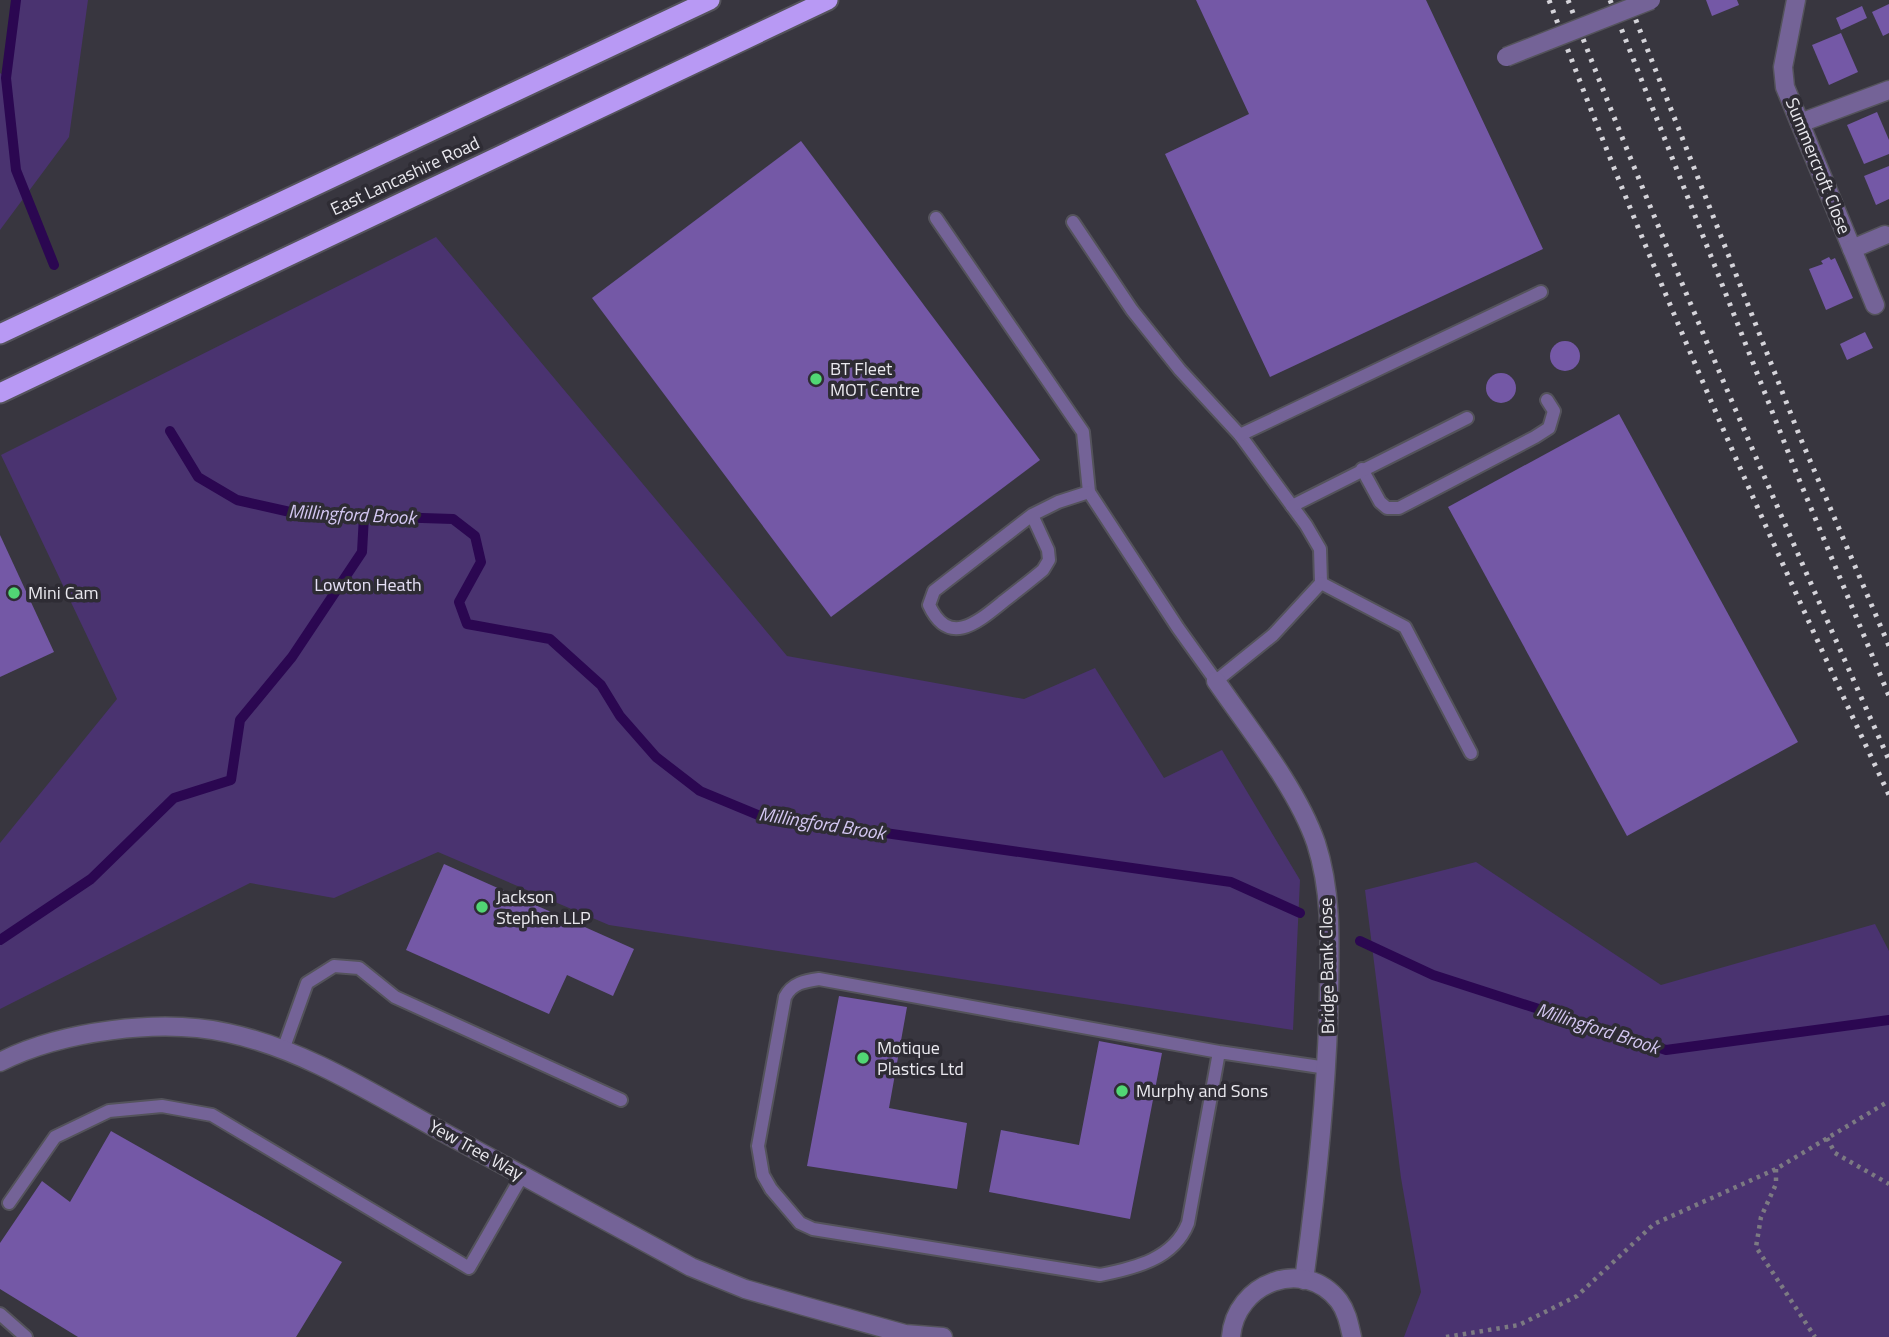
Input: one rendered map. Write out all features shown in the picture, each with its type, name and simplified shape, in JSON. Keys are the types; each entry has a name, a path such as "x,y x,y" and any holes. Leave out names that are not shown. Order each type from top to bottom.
{"highway":[{"name":"East Lancashire Road","path":"0,334 710,0"},
{"name":"East Lancashire Road","path":"0,393 828,0"}],"street":[{"path":"1506,57 1651,0"},
{"name":"Summercroft Close","path":"1796,0 1783,67 1785,87 1875,305"},
{"path":"1800,123 1889,90"},
{"name":"Summercroft Close","path":"1852,249 1885,235"},
{"name":"Bridge Bank Close","path":"1216,681 1297,802 1315,842 1326,887 1331,931 1328,1069 1317,1188 1304,1280"},
{"name":"Yew Tree Way","path":"0,1062 53,1041 92,1033 162,1027 227,1032 283,1049 344,1078 691,1267 745,1289 904,1335 943,1337"},
{"path":"1231,1337 1231,1326 1238,1308 1250,1294 1266,1283 1285,1279 1304,1280 1323,1287 1338,1300 1348,1318 1352,1337"}],"lane":[{"path":"936,218 1083,432 1089,492 1216,681 1273,635 1321,583 1320,549 1240,435 1180,370 1132,310 1073,222"},
{"path":"1240,435 1541,292"},
{"path":"1362,469 1380,502 1387,508 1399,508 1549,428 1554,411 1547,400"},
{"path":"1292,506 1466,418"},
{"path":"1032,515 1048,550 1049,561 1043,570 968,627 944,626 935,618 929,605 934,591 1032,515 1058,502 1089,492"},
{"path":"1321,583 1405,626 1471,753"},
{"path":"283,1049 307,983 334,966 359,968 394,998 621,1100"},
{"path":"1219,1052 1188,1223 1179,1242 1172,1248 1134,1268 1100,1275 813,1229 800,1223 779,1200 764,1175 758,1146 785,997 795,985 807,980 819,979 1219,1052 1328,1069"},
{"path":"9,1203 55,1138 109,1111 162,1106 212,1115 469,1268 523,1176"},
{"path":"0,1314 26,1337"}],"path":[{"path":"1446,1337 1519,1325 1577,1296 1654,1224 1776,1169 1889,1101"},
{"path":"1827,1138 1835,1153 1889,1184"},
{"path":"1776,1169 1776,1184 1761,1217 1756,1247 1815,1337"}],"green space":[{"path":"16,0 88,0 69,137 0,230 0,73 6,77"},
{"name":"Lowton Heath","path":"436,237 787,656 1024,699 1095,668 1164,778 1222,750 1300,880 1293,1030 609,925 438,852 334,898 250,883 0,1009 0,843 117,699 1,455"},
{"path":"1476,862 1661,985 1875,924 1889,951 1889,1337 1404,1337 1421,1292 1401,1178 1365,890"}],"building":[{"path":"1196,0 1426,0 1543,249 1270,377 1165,154 1249,114"},
{"path":"1706,0 1737,0 1739,5 1712,16"},
{"path":"1889,4 1889,33 1883,36 1872,12"},
{"path":"1862,6 1867,18 1841,30 1836,18"},
{"path":"1841,33 1858,72 1829,85 1812,45"},
{"path":"1877,112 1889,140 1889,154 1864,164 1847,125"},
{"name":"BT Fleet MOT Centre","path":"801,141 1040,460 831,617 592,298"},
{"path":"1889,166 1889,199 1876,205 1864,176"},
{"path":"1829,257 1831,260 1835,258 1853,298 1826,310 1809,269 1823,264 1821,261"},
{"path":"1865,332 1873,348 1847,360 1840,344"},
{"path":"1565,341 1576,345 1580,356 1576,367 1565,371 1554,367 1550,356 1554,345"},
{"path":"1501,373 1512,377 1516,388 1512,399 1501,403 1490,399 1486,388 1490,377"},
{"path":"1619,414 1798,742 1627,836 1448,507"},
{"name":"Mini Cam","path":"0,535 54,652 0,677"},
{"name":"Jackson Stephen LLP","path":"444,864 634,949 613,996 567,975 549,1014 406,950"},
{"name":"Motique Plastics Ltd","path":"839,996 907,1007 889,1108 967,1123 957,1189 807,1166"},
{"name":"Murphy and Sons","path":"1099,1041 1162,1053 1130,1219 989,1192 1001,1130 1079,1145"},
{"path":"111,1131 342,1262 296,1337 78,1337 0,1289 0,1243 42,1181 70,1202"}],"waterway":[{"name":"Millingford Brook","path":"16,0 6,78 16,170 54,265"},
{"name":"Millingford Brook","path":"170,431 198,477 237,500 299,514 453,519 475,536 481,562 459,602 467,624 550,639 601,685 620,716 656,757 700,791 758,815 1231,882 1300,913"},
{"path":"0,940 91,879 174,798 231,780 240,720 292,657 362,552 364,516"},
{"name":"Millingford Brook","path":"1360,941 1433,975 1666,1050 1889,1020"}],"railway":[{"path":"1549,0 1628,202 1711,401 1889,795"},
{"path":"1568,0 1644,192 1724,382 1889,760"},
{"path":"1610,0 1796,472 1889,696"},
{"path":"1628,0 1800,437 1889,646"}],"place":[{"name":"BT Fleet MOT Centre","path":"816,379"},
{"name":"Mini Cam","path":"14,593"},
{"name":"Jackson Stephen LLP","path":"482,907"},
{"name":"Motique Plastics Ltd","path":"863,1058"},
{"name":"Murphy and Sons","path":"1122,1091"}]}
